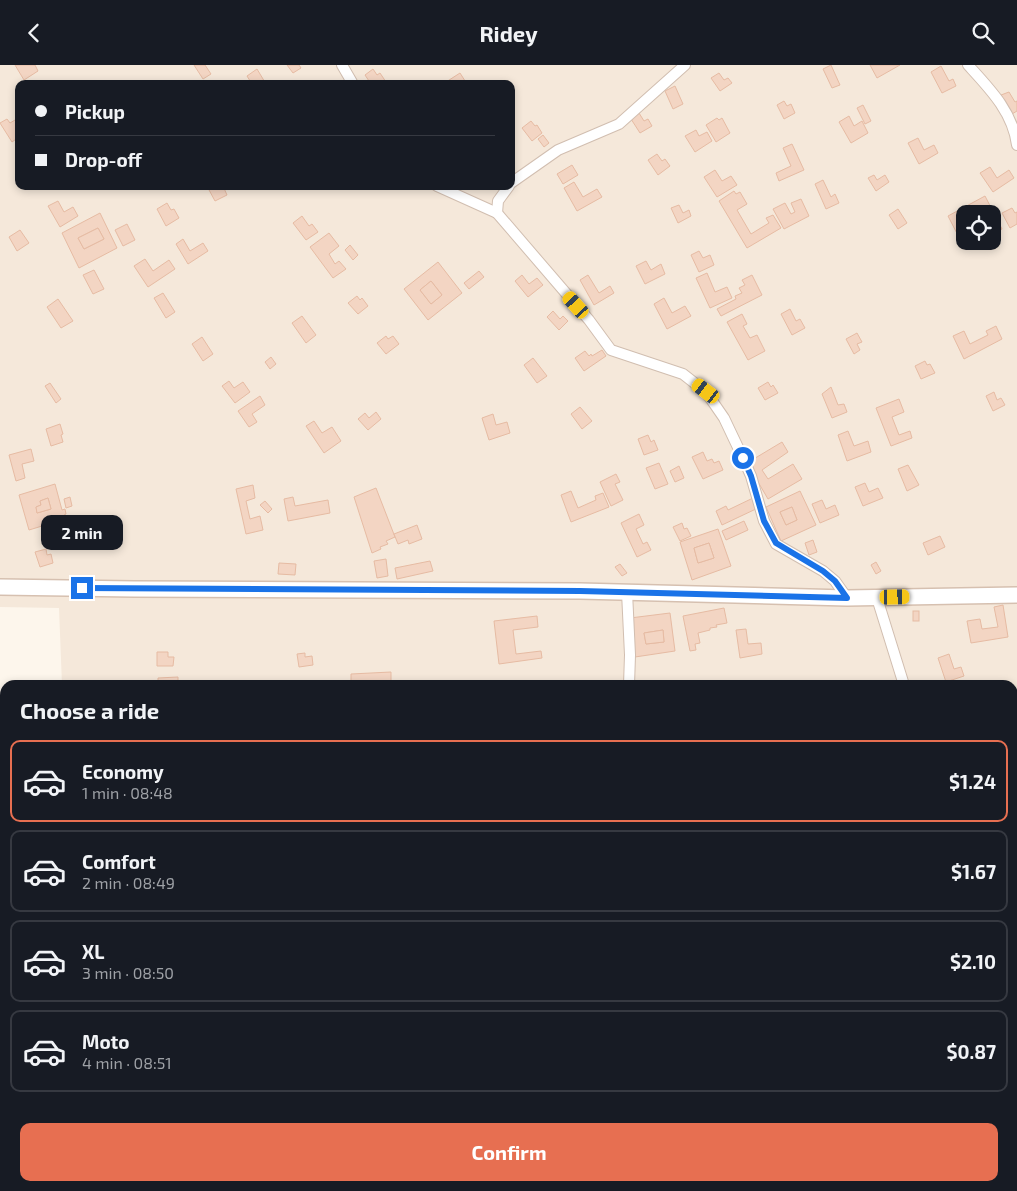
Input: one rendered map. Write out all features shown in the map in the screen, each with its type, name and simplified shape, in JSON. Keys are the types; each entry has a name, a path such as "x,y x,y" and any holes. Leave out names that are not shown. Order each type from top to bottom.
{"street":[{"path":"342,65 351,80"},
{"path":"515,180 558,150 619,124 685,65"},
{"path":"968,65 999,99 1016,132 1017,145"},
{"path":"446,190 496,213 589,320 610,350 683,374 706,391 724,418 740,452 751,476 764,521 776,543 823,571 835,581 847,598"},
{"path":"496,213 498,201 506,190"},
{"path":"0,587 627,592 847,598 1017,595"},
{"path":"627,592 629,680"},
{"path":"877,597 902,680"}],"shaded area":[{"path":"0,65 1017,65 1017,680 62,680 59,608 0,607"}],"building":[{"path":"15,65 35,65 38,71 24,80"},
{"path":"194,65 205,65 211,74 203,79"},
{"path":"287,65 299,65 301,68 293,73"},
{"path":"831,65 840,85 832,88 823,69"},
{"path":"870,65 900,65 877,78"},
{"path":"941,66 949,81 953,79 956,86 942,93 931,72"},
{"path":"257,69 264,80 250,80 247,76"},
{"path":"373,69 377,75 380,73 385,80 368,80 365,75"},
{"path":"460,73 464,80 449,80"},
{"path":"719,73 724,80 728,78 732,83 720,91 711,78"},
{"path":"675,86 683,104 673,109 665,91"},
{"path":"1009,92 1015,102 1017,101 1017,111 1012,114 1001,95"},
{"path":"784,101 787,106 791,104 795,113 784,119 777,105"},
{"path":"863,105 871,121 865,124 857,108"},
{"path":"639,113 644,121 648,119 652,126 640,133 631,119"},
{"path":"849,116 854,126 862,121 868,133 851,143 839,122"},
{"path":"717,118 719,120 722,118 730,133 716,142 706,125"},
{"path":"7,119 10,123 15,120 15,140 12,142 0,123"},
{"path":"531,121 535,126 537,125 542,133 532,141 522,128"},
{"path":"696,130 699,136 707,132 712,141 695,152 685,136"},
{"path":"543,135 549,143 544,147 538,139"},
{"path":"918,138 924,150 934,145 938,153 919,164 908,143"},
{"path":"792,144 804,170 779,181 776,173 791,166 783,148"},
{"path":"657,154 662,161 665,159 670,166 658,175 648,160"},
{"path":"572,165 578,175 563,184 557,174"},
{"path":"990,167 997,178 1009,170 1014,178 993,192 980,173"},
{"path":"715,170 722,181 731,176 737,185 717,197 704,177"},
{"path":"874,175 877,180 885,175 889,182 876,191 868,178"},
{"path":"823,180 831,197 835,194 839,203 826,209 815,184"},
{"path":"574,182 583,197 597,189 602,197 577,211 564,188"},
{"path":"209,190 225,190 227,195 215,201"},
{"path":"734,191 736,194 740,192 747,204 737,210 751,234 769,223 766,218 773,215 781,228 747,248 719,201"},
{"path":"985,196 990,205 968,205"},
{"path":"801,199 809,216 784,229 773,209 785,203 791,214 795,212 791,203"},
{"path":"58,201 64,212 73,207 78,216 60,227 48,206"},
{"path":"167,203 171,210 174,209 179,218 166,226 157,209"},
{"path":"679,205 683,213 689,210 691,216 678,223 671,208"},
{"path":"1012,208 1015,213 1017,212 1017,224 1010,228 1002,213"},
{"path":"898,209 907,223 898,229 889,215"},
{"path":"956,212 956,232 948,216"},
{"path":"100,213 117,248 79,268 62,233","holes":["98,228 104,239 84,249 78,238"]},
{"path":"302,216 309,226 312,224 318,232 306,240 293,223"},
{"path":"127,224 135,240 123,246 115,230"},
{"path":"98,228 104,239 84,249 78,238"},
{"path":"20,230 29,243 17,251 9,237"},
{"path":"329,233 339,246 329,254 335,264 339,261 346,269 333,278 310,247"},
{"path":"183,239 190,251 203,243 208,251 188,264 176,244"},
{"path":"350,245 358,255 353,260 345,250"},
{"path":"699,251 703,258 710,255 714,265 699,272 691,255"},
{"path":"145,259 153,271 169,260 175,269 148,287 134,266"},
{"path":"646,261 651,270 661,264 665,274 645,284 636,266"},
{"path":"438,262 462,293 428,320 404,289","holes":["431,281 442,295 431,304 420,290"]},
{"path":"94,270 104,289 93,294 83,275"},
{"path":"479,271 484,277 469,289 464,283"},
{"path":"707,273 715,292 727,287 732,298 710,308 696,278"},
{"path":"522,275 529,284 537,278 543,285 528,297 515,281"},
{"path":"588,275 599,293 610,286 614,293 594,305 580,280"},
{"path":"752,275 762,295 721,316 717,309 736,299 735,296 742,293 739,288 745,285 742,280"},
{"path":"431,281 442,295 431,304 420,290"},
{"path":"163,293 175,312 166,318 154,298"},
{"path":"357,296 360,300 362,298 368,306 358,314 348,303"},
{"path":"664,298 672,313 685,306 691,316 667,329 654,304"},
{"path":"58,299 73,321 61,328 47,307"},
{"path":"790,309 796,321 800,319 805,328 792,335 781,314"},
{"path":"553,311 560,319 563,316 568,321 559,330 547,317"},
{"path":"742,314 747,324 743,326 750,338 757,335 765,351 748,360 727,322"},
{"path":"302,316 316,335 306,343 292,323"},
{"path":"996,326 1002,339 964,359 953,336 964,331 970,344 988,335 986,331"},
{"path":"857,333 862,342 857,344 860,350 854,354 846,339"},
{"path":"386,336 388,339 393,336 399,344 386,354 377,343"},
{"path":"202,337 213,354 203,361 192,344"},
{"path":"602,350 606,356 584,371 575,358 585,351 589,356 591,354 592,356"},
{"path":"271,357 276,364 270,369 265,362"},
{"path":"533,358 547,376 537,383 524,365"},
{"path":"925,361 927,365 930,364 935,373 921,379 915,366"},
{"path":"229,381 234,388 243,382 250,392 235,403 222,386"},
{"path":"768,382 771,387 773,385 778,393 765,400 758,388"},
{"path":"50,383 61,399 56,403 45,386"},
{"path":"831,387 838,405 844,404 847,412 832,418 822,394"},
{"path":"994,392 997,400 1001,398 1005,405 993,411 986,396"},
{"path":"260,396 265,405 252,414 257,422 249,427 238,411"},
{"path":"899,399 904,412 892,417 899,435 910,431 912,438 891,446 876,408"},
{"path":"580,407 592,421 582,429 571,414"},
{"path":"376,412 381,419 368,430 358,419 365,413 369,418"},
{"path":"493,414 496,425 507,422 510,433 489,440 482,418"},
{"path":"314,421 322,433 332,427 341,441 324,453 306,426"},
{"path":"60,424 63,442 51,446 46,429"},
{"path":"848,431 854,446 868,441 871,452 847,461 838,435"},
{"path":"648,435 651,442 654,440 658,450 644,455 638,439"},
{"path":"782,442 788,452 762,470 768,479 793,464 802,479 768,499 747,463"},
{"path":"31,449 34,461 22,464 25,478 16,481 9,455"},
{"path":"703,452 707,461 712,459 714,463 719,461 723,470 703,479 692,457"},
{"path":"659,463 668,484 655,489 646,468"},
{"path":"908,465 919,485 907,491 898,469"},
{"path":"679,466 684,478 675,482 670,471"},
{"path":"616,474 620,482 615,484 623,500 611,506 600,482"},
{"path":"865,483 869,492 878,488 883,498 863,506 855,487"},
{"path":"55,484 62,510 65,509 65,519 29,530 19,495","holes":["48,498 51,509 37,513 36,507 41,505 40,501"]},
{"path":"253,485 255,498 246,501 250,519 260,516 263,530 246,534 236,489"},
{"path":"376,488 395,537 386,541 388,544 380,547 381,549 372,553 354,497"},
{"path":"571,491 578,508 596,500 595,496 603,493 609,507 571,522 561,495"},
{"path":"800,491 816,525 781,541 766,507","holes":["792,507 797,520 786,525 780,512"]},
{"path":"70,497 72,506 66,508 64,499"},
{"path":"293,497 295,506 328,500 330,513 288,521 284,499"},
{"path":"48,498 51,509 37,513 36,507 41,505 40,501"},
{"path":"753,498 758,508 722,525 716,511 726,506 728,510"},
{"path":"822,500 826,509 835,505 839,515 820,523 812,504"},
{"path":"265,501 272,509 268,513 260,505"},
{"path":"792,507 797,520 786,525 780,512"},
{"path":"639,514 644,525 636,529 643,544 647,542 651,550 637,557 621,523"},
{"path":"744,521 748,530 726,540 722,531"},
{"path":"682,523 684,529 687,528 691,536 680,541 673,527"},
{"path":"417,525 422,539 409,544 408,540 398,544 394,534"},
{"path":"718,529 731,566 692,580 680,542","holes":["709,543 714,558 698,563 694,548"]},
{"path":"940,536 945,547 928,555 923,543"},
{"path":"813,540 817,552 809,555 805,543"},
{"path":"709,543 714,558 698,563 694,548"},
{"path":"46,549 47,555 51,554 53,563 40,567 35,552"},
{"path":"386,559 388,576 377,578 374,561"},
{"path":"430,561 433,571 397,579 395,568"},
{"path":"876,562 881,571 876,574 871,565"},
{"path":"279,563 296,564 295,575 278,574"},
{"path":"620,564 627,573 622,576 615,567"},
{"path":"1003,605 1008,637 971,643 967,621 980,619 982,629 998,627 994,607"},
{"path":"724,608 727,623 716,625 717,627 698,633 700,643 695,644 696,650 690,651 683,616"},
{"path":"913,611 919,611 919,621 913,621"},
{"path":"670,613 675,651 635,657 630,618","holes":["663,630 664,642 646,644 644,633"]},
{"path":"537,616 538,627 513,630 516,654 541,651 542,658 499,664 494,621"},
{"path":"746,629 748,644 761,643 762,654 740,658 736,630"},
{"path":"663,630 664,642 646,644 644,633"},
{"path":"157,652 168,652 168,657 174,657 173,666 157,666"},
{"path":"305,653 305,657 312,656 313,665 299,667 297,654"},
{"path":"949,654 954,669 961,667 964,676 945,680 938,658"},
{"path":"391,672 391,680 351,680 351,674"},
{"path":"178,677 178,680 158,680 158,678"}],"route":[{"path":"82,588 580,591 847,598 835,581 823,571 776,543 764,521 751,476 743,458"}]}
